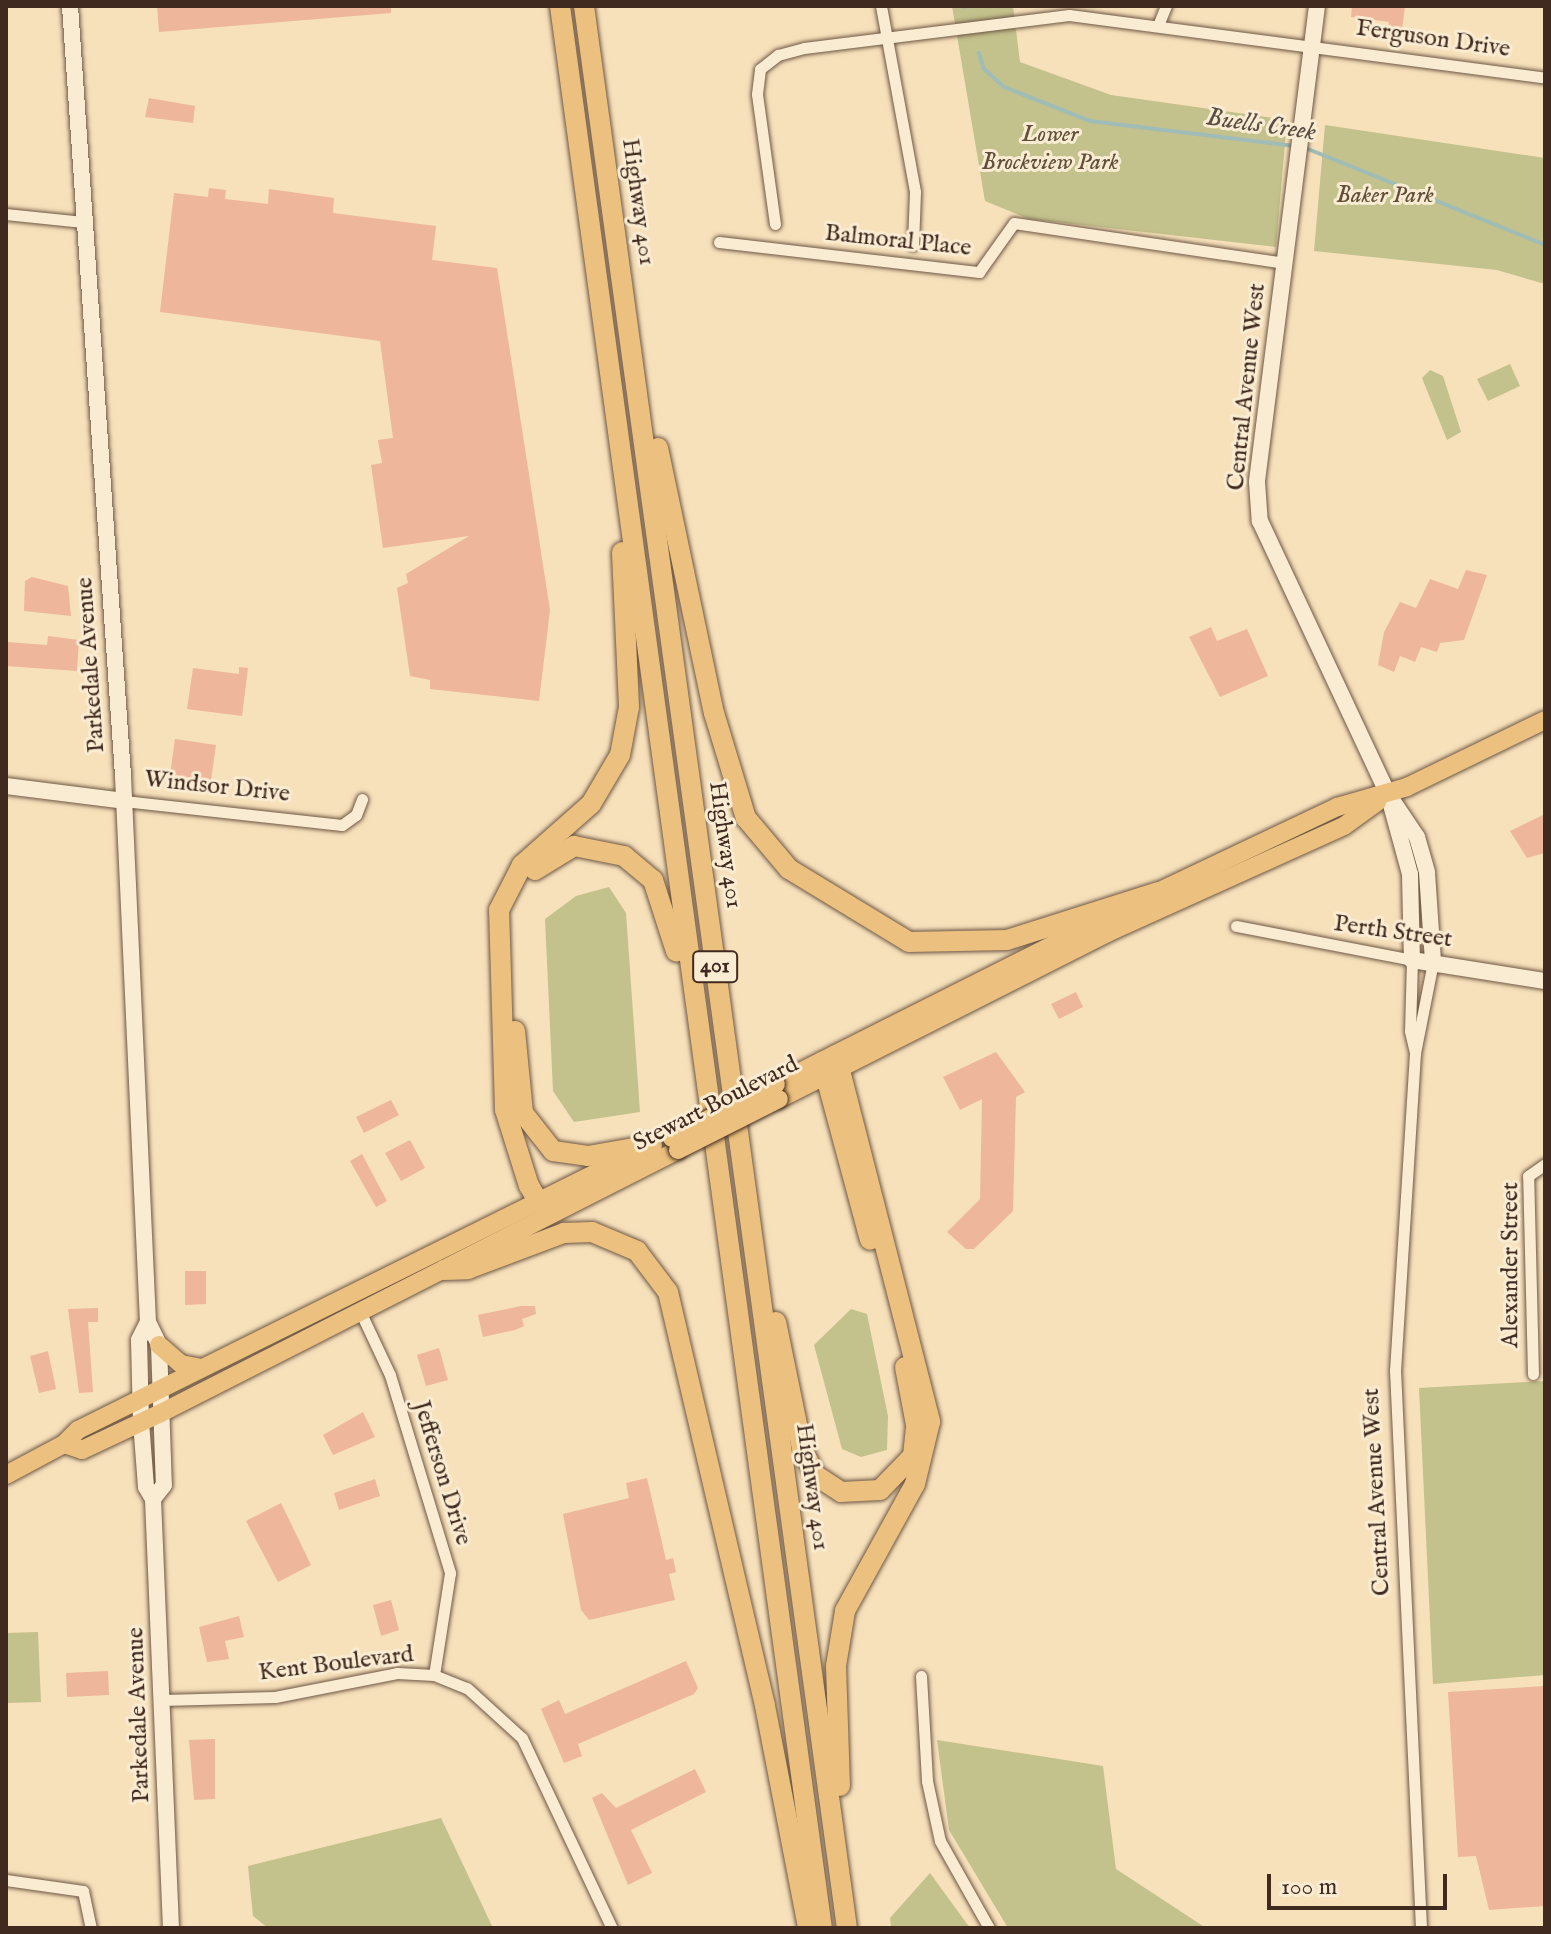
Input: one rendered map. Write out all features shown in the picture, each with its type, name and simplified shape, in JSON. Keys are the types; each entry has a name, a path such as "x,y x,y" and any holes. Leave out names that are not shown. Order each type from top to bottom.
{"highway":[{"name":"Highway 401","path":"560,6 822,1928"},
{"name":"Highway 401","path":"584,6 846,1919"},
{"path":"629,321 641,344 714,713 746,818 789,869 909,942 1007,940 1158,892"},
{"path":"543,1207 505,1110 499,910 522,865 609,782 628,730 615,473 618,429"},
{"path":"652,1145 569,1156 542,1141 523,1113 511,914 529,876 545,859 574,846 624,856 658,890 671,924 700,1093 715,1141"},
{"path":"756,1271 770,1295 809,1467 841,1492 868,1493 889,1484 913,1456 916,1425 830,1065"},
{"path":"830,1065 930,1422 915,1484 862,1572 839,1637 846,1919"},
{"path":"444,1270 468,1269 564,1233 592,1232 637,1251 668,1292 765,1706 808,1928"}],"main road":[{"name":"Stewart Boulevard","path":"830,1065 1107,933 1344,826 1388,794 1545,720"},
{"name":"Stewart Boulevard","path":"6,1475 64,1444 78,1430 350,1292 543,1207 675,1144 1158,892 1337,807 1388,794"},
{"name":"Stewart Boulevard","path":"64,1444 82,1450 159,1414 444,1270 543,1207 652,1145 675,1144"},
{"path":"159,1345 181,1364 202,1368"}],"street":[{"name":"Parkedale Avenue","path":"70,6 124,801 148,1322 159,1345 159,1414 164,1485 153,1499"},
{"path":"881,6 890,36 915,192 913,245"},
{"path":"1159,23 1166,6"},
{"name":"Central Avenue West","path":"1317,6 1257,482 1260,521 1388,794 1405,811 1424,855 1433,962 1415,1053 1395,1370 1421,1928"},
{"name":"Ferguson Drive","path":"775,224 757,94 760,69 778,55 804,48 1069,15 1159,23 1545,78"},
{"path":"6,214 83,222"},
{"name":"Balmoral Place","path":"719,242 979,272 1014,223 1285,263"},
{"name":"Windsor Drive","path":"6,786 342,825 356,815 362,799"},
{"name":"Central Avenue West","path":"1388,794 1390,819 1410,874 1410,1031 1415,1053"},
{"name":"Perth Street","path":"1236,926 1412,960 1545,981"},
{"name":"Alexander Street","path":"1533,1374 1528,1176 1545,1164"},
{"name":"Jefferson Drive","path":"350,1292 390,1375 450,1573 434,1675"},
{"name":"Parkedale Avenue","path":"148,1322 139,1340 141,1422 146,1487 153,1499 171,1928"},
{"name":"Kent Boulevard","path":"162,1700 275,1697 397,1673 434,1675 498,1710 522,1738 612,1928"},
{"path":"921,1676 927,1781 940,1841 989,1928"},
{"path":"6,1880 83,1891 91,1928"}],"green space":[{"name":"Lower Brockview Park","path":"952,6 1013,6 1020,62 1111,95 1287,120 1276,247 1029,219 985,201"},
{"name":"Baker Park","path":"1325,125 1545,158 1545,284 1497,270 1314,251"},
{"path":"1510,364 1520,386 1488,401 1477,379"},
{"path":"1430,370 1443,376 1461,432 1447,440 1422,378"},
{"path":"609,887 626,913 640,1112 574,1122 553,1091 545,919 576,896"},
{"path":"851,1309 867,1314 888,1416 887,1450 861,1457 842,1449 814,1345"},
{"path":"1545,1381 1545,1675 1433,1684 1419,1388"},
{"path":"38,1632 41,1702 8,1703 8,1865 6,1633"},
{"path":"937,1740 1103,1766 1116,1869 1206,1928 1008,1928 949,1830"},
{"path":"441,1818 493,1928 268,1928 253,1916 248,1866"},
{"path":"930,1873 970,1928 891,1928 890,1918"}],"building":[{"path":"157,6 391,6 391,13 159,32"},
{"path":"1352,6 1405,6 1401,38 1387,36 1389,22 1351,17"},
{"path":"149,98 195,106 193,123 145,117"},
{"path":"209,188 226,190 225,199 268,204 269,189 334,198 333,213 436,226 432,260 497,268 550,610 539,701 430,689 430,680 410,676 397,588 408,583 406,574 469,536 383,548 371,465 382,463 378,440 393,438 380,341 160,312 174,193 208,197"},
{"path":"1466,570 1487,575 1464,640 1440,643 1437,652 1421,647 1415,662 1400,656 1394,672 1378,665 1384,632 1400,602 1416,608 1430,579 1458,589"},
{"path":"32,577 68,586 71,616 24,611 25,581"},
{"path":"1211,627 1217,641 1247,629 1268,676 1220,697 1189,637"},
{"path":"48,636 79,640 77,671 6,666 7,642 47,645"},
{"path":"239,667 248,668 242,716 187,709 193,668 239,674"},
{"path":"175,739 216,745 211,780 170,775"},
{"path":"1545,814 1545,853 1527,858 1510,831"},
{"path":"1076,992 1083,1007 1059,1019 1051,1004"},
{"path":"996,1052 1025,1092 1016,1097 1013,1211 974,1249 966,1249 947,1232 980,1199 982,1099 960,1110 943,1077"},
{"path":"391,1100 399,1115 364,1133 356,1117"},
{"path":"410,1140 425,1168 401,1181 385,1153"},
{"path":"362,1154 387,1201 376,1207 350,1161"},
{"path":"185,1271 206,1271 206,1304 185,1305"},
{"path":"535,1306 536,1314 522,1319 524,1326 483,1337 478,1315"},
{"path":"98,1308 98,1322 88,1322 93,1392 79,1393 68,1309"},
{"path":"439,1348 448,1380 426,1386 417,1355"},
{"path":"48,1351 56,1389 39,1393 30,1356"},
{"path":"363,1412 375,1437 333,1455 323,1435"},
{"path":"647,1478 666,1560 673,1558 676,1572 669,1574 675,1600 589,1620 581,1610 563,1514 629,1498 626,1483"},
{"path":"375,1479 380,1496 339,1510 334,1493"},
{"path":"281,1503 311,1565 278,1582 246,1521"},
{"path":"391,1600 399,1630 381,1636 373,1605"},
{"path":"239,1616 244,1637 225,1641 229,1659 207,1662 199,1627"},
{"path":"686,1661 698,1688 694,1694 578,1744 582,1756 564,1763 541,1709 559,1700 565,1714"},
{"path":"108,1671 109,1695 67,1697 66,1673"},
{"path":"1545,1686 1545,1906 1489,1910 1476,1856 1458,1857 1448,1692"},
{"path":"215,1739 215,1799 194,1800 189,1740"},
{"path":"695,1769 706,1792 631,1830 652,1873 628,1885 592,1798 602,1793 616,1808"}],"waterway":[{"name":"Buells Creek","path":"979,53 984,69 1004,87 1090,121 1294,146"},
{"name":"Buells Creek","path":"1303,147 1545,245"}]}
